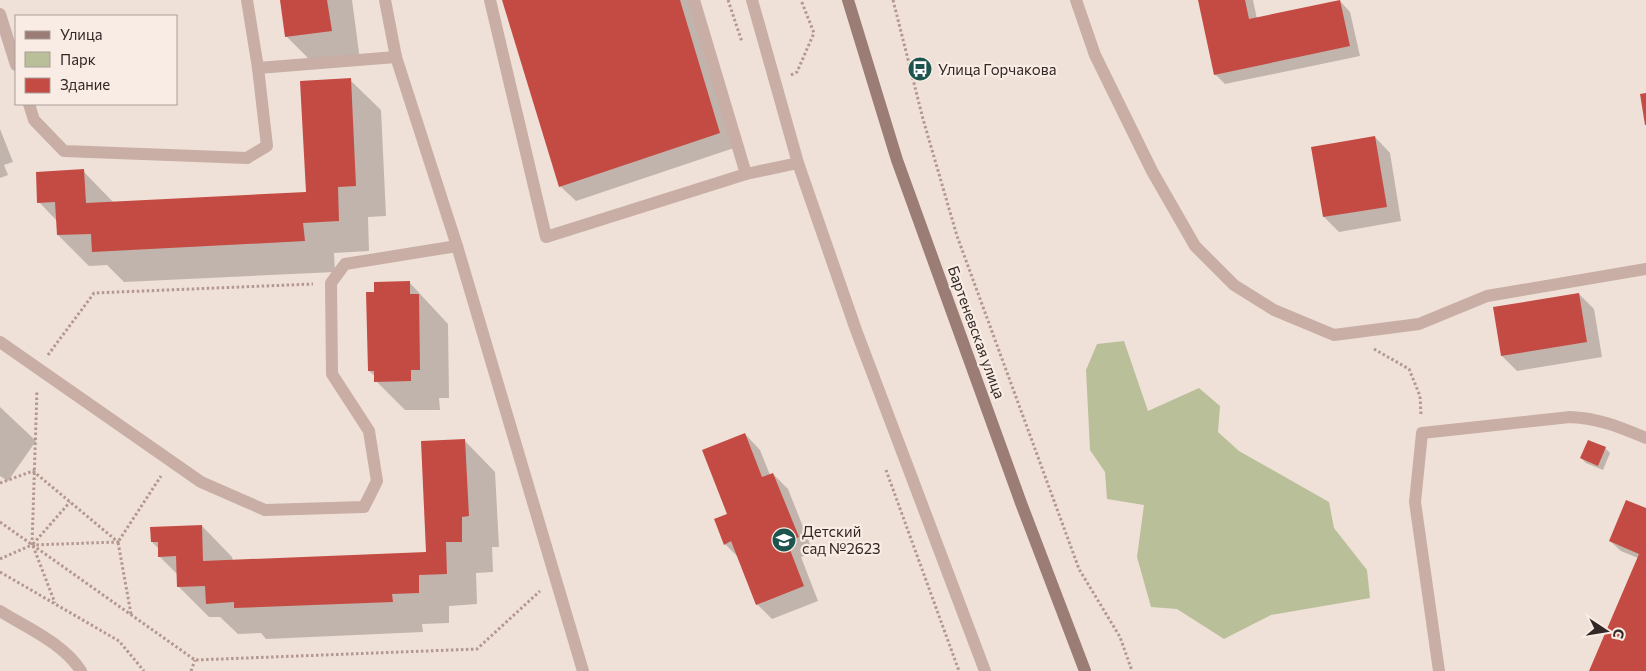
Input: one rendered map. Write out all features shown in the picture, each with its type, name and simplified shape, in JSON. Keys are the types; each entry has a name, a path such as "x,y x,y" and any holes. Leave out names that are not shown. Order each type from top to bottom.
{"main road":[{"name":"Бартеневская улица","path":"848,0 897,160 1021,503 1085,671"}],"street":[{"path":"29,105 34,120 64,151 247,158 267,146 258,68 247,0"},
{"path":"385,0 396,57 457,246 583,671"},
{"path":"490,0 546,237 746,174 798,163"},
{"path":"694,0 746,174"},
{"path":"752,0 798,163 856,330 985,671"},
{"path":"1076,0 1095,55 1152,171 1195,246 1234,285 1274,310 1334,335 1419,324 1486,296 1646,269"},
{"path":"0,14 15,62"},
{"path":"258,68 396,57"},
{"path":"0,342 201,482 265,510 364,507 376,481 373,456 369,431 332,374 332,284 345,264 457,246"},
{"path":"1439,671 1415,502 1422,433 1570,417 1591,418 1608,422 1646,438"},
{"path":"0,612 56,645 76,663 81,671"}],"path":[{"path":"776,82 797,72 814,33 801,0"},
{"path":"893,0 922,119 957,236 1079,569 1120,637 1132,671"},
{"path":"55,604 32,545 33,471 38,369 94,293 332,284"},
{"path":"1367,346 1409,369 1420,396 1422,433"},
{"path":"118,542 171,460"},
{"path":"0,483 33,471"},
{"path":"33,471 118,542 130,614"},
{"path":"32,545 70,502"},
{"path":"0,522 195,660 476,649 555,577"},
{"path":"0,559 32,545 118,542"},
{"path":"0,572 119,641 144,671"},
{"path":"191,671 195,660"}],"green space":[{"path":"1124,341 1148,411 1199,388 1220,406 1218,432 1239,451 1329,502 1334,528 1367,570 1370,598 1271,615 1224,639 1177,609 1151,607 1137,557 1144,505 1107,499 1105,472 1090,450 1086,370 1097,344"}],"building":[{"path":"280,0 327,0 332,31 285,37"},
{"path":"502,0 680,0 720,133 559,187"},
{"path":"1198,0 1245,0 1249,19 1340,0 1350,46 1214,75"},
{"path":"351,78 356,186 338,187 339,221 303,223 305,241 92,252 91,234 57,235 55,202 37,203 36,172 84,169 86,203 306,192 300,81"},
{"path":"1646,93 1646,125 1645,125 1640,94"},
{"path":"1375,136 1387,207 1323,217 1311,147"},
{"path":"410,281 410,294 419,294 420,370 411,370 411,381 374,382 374,371 368,371 366,292 374,292 374,282"},
{"path":"1579,293 1587,342 1501,356 1493,307"},
{"path":"745,433 762,477 773,473 799,537 787,542 804,586 756,605 731,541 724,545 714,519 727,514 702,450"},
{"path":"465,439 469,516 462,517 462,542 446,542 447,574 419,575 419,593 392,594 393,602 234,608 234,602 206,604 205,586 177,587 176,556 158,557 158,542 151,542 150,527 202,525 203,561 426,552 421,441"},
{"path":"1588,440 1606,447 1598,466 1580,458"},
{"path":"1626,500 1646,508 1646,671 1589,671 1639,554 1609,541"}],"place":[{"name":"Улица Горчакова","path":"920,69"},
{"name":"Детский сад №2623","path":"784,540"}]}
